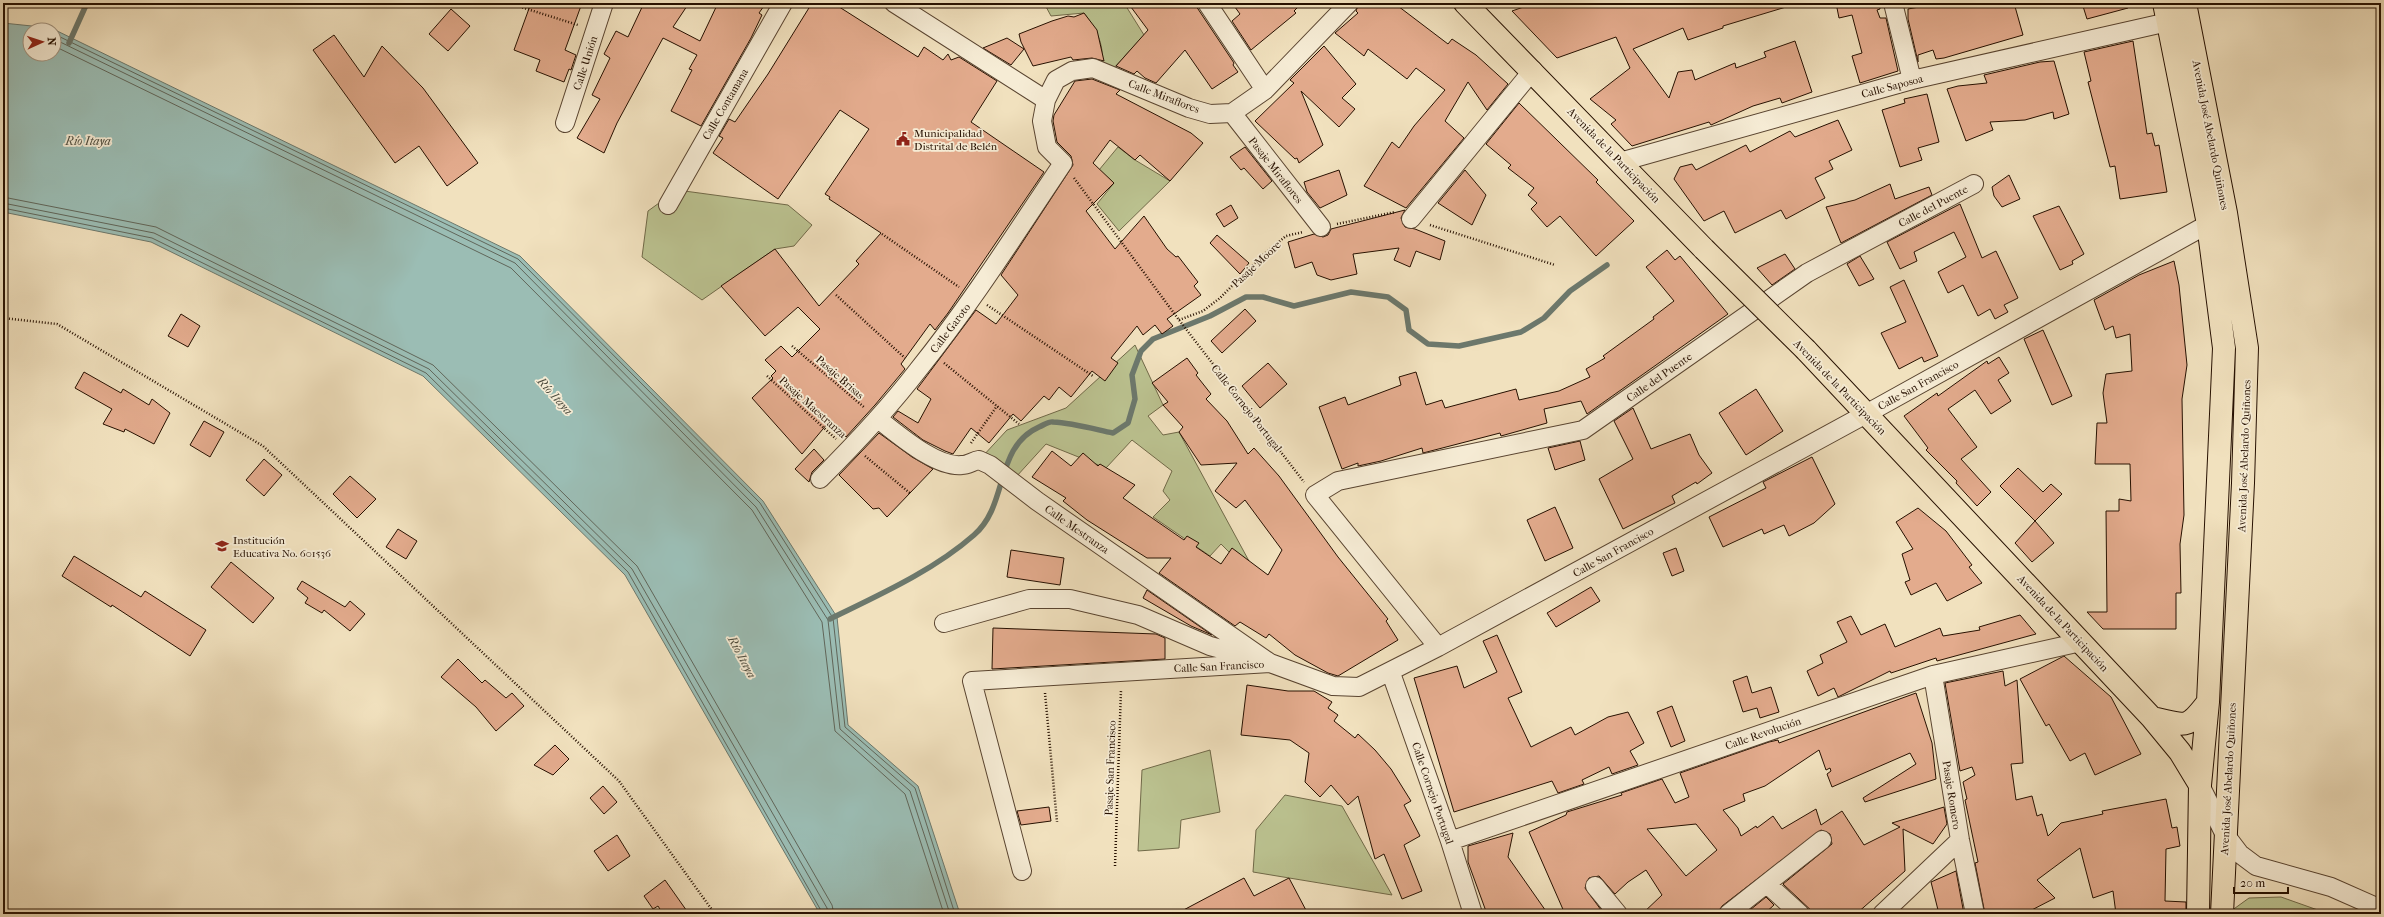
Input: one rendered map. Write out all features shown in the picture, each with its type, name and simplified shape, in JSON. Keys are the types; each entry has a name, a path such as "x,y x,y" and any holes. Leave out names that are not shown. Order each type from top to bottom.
{"main road":[{"name":"Avenida de la Participación","path":"1466,3 1533,70 1704,249 1806,350 2081,642 2152,718 2180,752 2200,785"},
{"name":"Avenida José Abelardo Quiñones","path":"2180,10 2226,213 2247,348 2244,483 2224,833 2222,914"},
{"name":"Avenida José Abelardo Quiñones","path":"2180,10 2224,348 2208,702 2200,785 2198,914"},
{"path":"2152,718 2184,724 2191,723 2208,702"}],"street":[{"name":"Calle Unión","path":"565,124 604,3"},
{"name":"Calle Contamana","path":"668,205 783,3"},
{"path":"894,3 1046,100"},
{"path":"1207,3 1265,90"},
{"path":"1232,113 1265,90 1349,3"},
{"path":"1893,3 1912,80"},
{"name":"Calle Saposoa","path":"1620,162 1912,80 2180,10"},
{"name":"Calle Miraflores","path":"1063,163 1047,147 1042,121 1046,100 1056,80 1072,71 1093,68 1189,108 1210,114 1232,113"},
{"path":"1411,219 1533,70"},
{"name":"Pasaje Miraflores","path":"1232,113 1321,227"},
{"name":"Calle Garoto","path":"820,479 878,419 932,353 974,297 1063,163"},
{"name":"Calle del Puente","path":"1315,496 1338,481 1583,430 1807,273 1974,184"},
{"name":"Calle San Francisco","path":"1022,871 972,681 1270,663 1333,686 1359,687 1391,673 1866,414 2226,213"},
{"name":"Calle Mestranza","path":"878,419 936,460 962,466 980,460 990,465 1037,501 1270,663"},
{"path":"2218,482 2244,483"},
{"path":"1315,496 1438,647"},
{"path":"2215,539 2241,539"},
{"path":"944,623 1029,599 1070,599 1138,615 1210,646 1270,663"},
{"name":"Calle Revolución","path":"1450,841 1933,675 2081,642"},
{"name":"Calle Cornejo Portugal","path":"1391,673 1450,841 1473,914"},
{"name":"Pasaje Romero","path":"1933,675 1960,840 1975,914"},
{"path":"2200,785 2224,833 2240,854 2256,866 2331,887 2381,909"},
{"path":"1728,914 1822,840"},
{"path":"1882,914 1960,840"},
{"path":"1767,884 1800,914"},
{"path":"1595,886 1618,914"}],"path":[{"path":"508,3 596,30"},
{"name":"Calle Cornejo Portugal","path":"1063,163 1179,320 1315,496"},
{"name":"Pasaje Moore","path":"1179,320 1203,311 1220,298 1263,255 1286,236 1321,227 1398,212 1411,219 1555,265"},
{"path":"836,295 918,370"},
{"path":"3,318 57,324 263,446 619,781 715,914"},
{"name":"Pasaje Brisas","path":"792,346 878,419"},
{"path":"932,353 1019,424"},
{"name":"Pasaje Maestranza","path":"767,376 850,448 911,494"},
{"path":"955,465 997,406"},
{"name":"Pasaje San Francisco","path":"1115,866 1121,671"},
{"path":"1043,677 1057,822"}],"green space":[{"path":"1044,3 1124,3 1144,35 1113,69 1102,63 1102,49 1098,36 1084,13 1051,16"},
{"path":"1118,147 1135,160 1170,181 1119,231 1097,204 1114,183 1099,170"},
{"path":"677,190 788,205 812,225 794,246 775,249 702,300 642,257 648,211"},
{"path":"1135,345 1163,405 1148,416 1163,435 1179,432 1249,561 1229,552 1221,544 1210,556 1153,517 1170,500 1163,491 1172,471 1132,440 1106,468 1046,444 1016,477 982,457 1007,430 1066,408"},
{"path":"1210,750 1220,812 1181,820 1179,848 1138,851 1142,770"},
{"path":"1285,795 1342,806 1392,895 1253,872 1256,830"},
{"path":"2281,897 2329,914 2231,914 2231,911 2249,898"}],"water":[{"name":"Río Itaya","path":"3,23 22,25 22,62 62,62 62,33 520,256 763,501 837,617 848,725 918,786 960,914 820,914 625,575 423,376 151,242 3,212"}],"building":[{"path":"531,3 582,3 565,50 576,55 571,70 569,69 564,82 536,71 540,60 514,50"},
{"path":"644,3 689,3 673,27 700,41 718,3 766,3 759,13 762,15 751,38 701,126 671,111 692,70 689,69 697,55 663,38 617,123 604,153 577,138 600,99 592,95 610,58 604,54 616,31 628,37"},
{"path":"812,3 833,3 918,57 924,47 943,60 948,54 951,60 959,57 997,81 971,122 1044,172 948,313 935,330 930,324 901,364 905,369 875,405 846,437 838,426 834,430 828,423 802,454 752,398 773,378 771,376 776,371 765,360 781,346 792,357 820,329 798,307 765,336 721,286 775,249 819,306 859,264 856,261 881,233 829,199 830,197 825,194 869,129 840,110 778,199 713,153 723,138 719,136 729,119 735,122 768,74"},
{"path":"1128,3 1194,3 1234,63 1233,65 1238,72 1212,89 1185,50 1156,83 1145,78 1137,71 1134,74 1116,66 1148,30"},
{"path":"1232,3 1302,3 1294,11 1296,13 1251,50 1232,21 1240,14"},
{"path":"1359,3 1394,3 1448,44 1452,39 1476,55 1508,84 1487,110 1468,82 1445,121 1464,138 1406,208 1364,186 1392,142 1399,148 1414,126 1445,90 1416,68 1407,79 1368,49 1364,56 1335,33 1358,13 1356,11"},
{"path":"1535,3 1785,3 1786,7 1723,26 1723,28 1688,40 1683,28 1633,49 1669,98 1678,72 1692,70 1695,80 1735,63 1736,68 1766,57 1764,52 1795,41 1812,92 1782,103 1780,98 1753,106 1711,125 1709,122 1632,146 1611,124 1616,120 1590,99 1630,68 1616,37 1557,58 1512,11"},
{"path":"1836,3 1879,3 1880,9 1877,10 1880,18 1886,18 1898,71 1860,83 1852,56 1862,53 1852,15 1839,18"},
{"path":"1941,3 2014,3 2023,35 1944,58 1936,59 1933,50 1918,55 1918,62 1908,19 1908,9"},
{"path":"2082,3 2127,3 2128,8 2087,19"},
{"path":"451,9 470,26 448,51 429,34"},
{"path":"1084,13 1097,30 1104,61 1092,58 1073,60 1071,57 1033,66 1021,42 1019,34 1052,21 1068,16 1074,17"},
{"path":"334,35 364,77 382,46 423,88 478,163 447,186 419,146 395,163 313,50"},
{"path":"1007,38 1024,49 1011,65 983,48"},
{"path":"2133,41 2147,134 2152,133 2155,146 2159,145 2167,192 2120,199 2115,166 2110,167 2088,82 2091,81 2084,52"},
{"path":"1324,46 1356,84 1342,98 1355,109 1339,127 1301,91 1323,145 1299,163 1297,158 1295,159 1255,121 1294,83 1290,80"},
{"path":"2054,61 2069,114 2054,119 2053,112 2025,120 1990,122 1993,130 1966,141 1947,89 1958,86 1987,83 1984,75 2040,62"},
{"path":"1092,79 1120,90 1116,94 1191,133 1203,143 1170,181 1140,155 1135,160 1110,140 1093,163 1114,183 1086,211 1115,249 1144,216 1167,249 1176,257 1178,256 1198,282 1194,286 1201,295 1167,319 1173,326 1162,334 1155,325 1143,335 1137,326 1111,358 1118,363 1105,381 1092,371 1071,397 1059,387 1049,400 1044,396 1021,421 1013,414 989,443 971,428 953,454 945,451 923,440 893,417 898,411 918,423 931,399 917,389 976,310 996,324 1018,295 1001,275 1073,165 1071,156 1057,142 1053,121 1054,115 1075,81"},
{"path":"1927,94 1939,142 1918,148 1922,160 1900,167 1882,110 1905,103 1904,99"},
{"path":"1519,103 1598,180 1596,182 1634,221 1596,256 1560,216 1547,227 1531,209 1537,203 1528,195 1534,188 1508,168 1511,165 1486,144"},
{"path":"1838,120 1852,150 1829,161 1833,169 1815,178 1825,198 1786,219 1781,210 1735,233 1724,211 1704,221 1674,179 1680,167 1692,164 1696,170 1746,145 1750,152 1790,131 1795,137"},
{"path":"1245,147 1272,181 1263,189 1244,168 1241,170 1230,157"},
{"path":"1339,170 1347,195 1320,208 1307,192 1304,182"},
{"path":"1465,170 1486,195 1472,225 1438,203"},
{"path":"2009,175 2020,199 2002,207 1994,196 1992,187"},
{"path":"1890,184 1895,199 1929,187 1932,195 1841,243 1826,207 1855,200"},
{"path":"1960,204 1982,258 1996,251 2018,298 2004,305 2008,312 1995,319 1990,309 1978,316 1963,285 1948,293 1938,272 1966,257 1954,232 1914,252 1917,261 1900,269 1887,242"},
{"path":"1231,205 1238,218 1224,227 1216,214"},
{"path":"2059,206 2084,254 2072,261 2073,264 2060,270 2033,216"},
{"path":"1405,210 1401,218 1405,227 1415,229 1445,241 1440,260 1416,251 1410,267 1394,260 1399,248 1353,254 1357,274 1331,280 1317,275 1312,262 1295,268 1288,242 1314,234 1323,237 1328,235 1331,229"},
{"path":"1217,235 1249,263 1240,274 1210,243"},
{"path":"1667,250 1675,260 1680,256 1728,314 1587,414 1581,401 1544,409 1547,423 1501,436 1500,433 1423,453 1422,448 1381,461 1358,466 1358,463 1342,469 1319,407 1345,397 1348,405 1401,385 1399,377 1416,372 1426,405 1442,400 1445,408 1516,389 1519,400 1559,391 1590,377 1586,369 1605,358 1603,356 1654,319 1653,317 1674,301 1646,267"},
{"path":"1785,254 1795,269 1772,285 1757,268"},
{"path":"1860,256 1874,279 1859,286 1847,264"},
{"path":"2174,261 2179,285 2187,365 2182,399 2184,515 2180,544 2181,593 2176,593 2176,629 2103,629 2087,612 2107,612 2106,511 2119,511 2119,499 2131,501 2130,464 2095,464 2097,423 2107,423 2103,393 2106,374 2132,371 2130,334 2116,338 2113,326 2105,330 2094,300 2139,275"},
{"path":"1904,280 1938,356 1924,362 1922,357 1899,369 1881,333 1906,322 1890,287"},
{"path":"1245,309 1256,321 1222,353 1211,341"},
{"path":"181,314 200,326 188,347 168,336"},
{"path":"2043,330 2072,396 2052,405 2024,339"},
{"path":"1999,357 2009,373 1998,380 2011,401 1991,414 1975,390 1948,409 1977,447 1961,459 1991,492 1977,506 1956,483 1957,481 1926,450 1928,448 1904,416 1937,393 1938,396 1987,361 1988,364"},
{"path":"1187,358 1198,373 1196,375 1211,394 1206,399 1227,421 1248,454 1254,448 1279,476 1338,557 1388,619 1386,621 1398,640 1338,676 1328,673 1295,655 1269,634 1266,638 1240,622 1235,626 1159,573 1171,558 1147,558 1087,520 1063,501 1066,498 1032,477 1052,451 1071,466 1083,453 1098,466 1100,464 1135,485 1123,498 1184,540 1187,536 1199,543 1196,547 1221,564 1232,548 1268,575 1282,550 1245,500 1236,508 1215,491 1237,463 1201,465 1179,432 1183,427 1163,405 1168,402 1152,383"},
{"path":"1268,363 1287,384 1260,408 1242,386"},
{"path":"84,372 121,393 123,389 149,405 152,399 170,413 154,444 125,429 124,432 103,424 112,409 75,388"},
{"path":"1756,389 1783,431 1746,455 1719,413"},
{"path":"1633,408 1651,449 1690,434 1699,455 1712,473 1697,484 1696,482 1672,496 1675,503 1623,529 1599,479 1633,459 1614,421"},
{"path":"204,421 224,432 210,457 190,445"},
{"path":"879,433 912,457 933,469 887,517 879,508 873,509 839,475"},
{"path":"1580,441 1585,460 1555,470 1548,448"},
{"path":"814,449 824,460 812,472 809,482 795,469"},
{"path":"1812,457 1835,504 1814,523 1789,536 1784,525 1764,534 1762,529 1723,547 1709,517 1766,488 1763,482"},
{"path":"264,459 282,475 264,496 246,480"},
{"path":"2018,468 2043,492 2051,484 2062,494 2035,521 2000,486"},
{"path":"350,476 376,499 357,518 333,494"},
{"path":"1555,507 1573,548 1545,561 1527,520"},
{"path":"1918,508 1946,531 1972,565 1969,567 1982,583 1947,601 1936,583 1911,595 1905,582 1910,580 1902,554 1913,549 1896,522"},
{"path":"2035,521 2054,543 2032,562 2015,543"},
{"path":"398,529 417,541 406,559 386,547"},
{"path":"1676,548 1684,571 1672,576 1663,553"},
{"path":"1011,550 1064,558 1060,585 1007,577"},
{"path":"74,556 141,597 145,591 206,630 190,656 112,605 111,607 62,576"},
{"path":"231,562 274,598 253,623 211,587"},
{"path":"302,581 345,607 350,601 365,614 350,631 324,610 322,613 305,603 308,598 297,589"},
{"path":"1591,587 1600,601 1556,627 1547,613"},
{"path":"1147,590 1212,635 1191,626 1143,598"},
{"path":"2020,615 2036,634 1937,661 1936,658 1891,673 1890,671 1838,697 1834,688 1818,696 1807,671 1823,663 1820,655 1847,642 1837,622 1851,616 1861,635 1885,624 1895,647 1940,628 1943,636 1980,630 1979,627"},
{"path":"993,628 1156,634 1165,638 1165,659 992,669"},
{"path":"1497,635 1522,692 1508,698 1531,747 1571,727 1575,735 1608,717 1628,712 1644,743 1630,751 1638,765 1612,774 1609,767 1582,780 1584,784 1558,793 1552,781 1454,812 1414,678 1457,666 1464,688 1497,672 1483,641"},
{"path":"2064,656 2111,697 2141,754 2095,775 2085,753 2070,761 2049,724 2046,726 2020,679"},
{"path":"458,659 482,683 485,680 506,698 512,693 524,706 496,731 476,707 441,677"},
{"path":"2003,671 2005,686 2017,680 2023,763 2011,764 2016,800 2032,796 2037,816 2042,814 2048,836 2061,823 2103,814 2102,811 2166,799 2172,828 2177,827 2180,846 2166,849 2165,901 2186,902 2186,914 2116,914 2113,891 2093,898 2080,848 2037,880 2055,898 2024,914 1985,914 1975,863 1978,862 1965,800 1967,799 1963,782 1975,775 1972,767 1960,771 1945,683"},
{"path":"1747,676 1752,693 1771,687 1779,712 1760,718 1757,708 1743,712 1733,681"},
{"path":"1247,685 1288,691 1314,691 1332,702 1328,708 1338,715 1334,721 1355,738 1358,734 1375,750 1391,769 1411,801 1404,805 1420,836 1404,845 1422,891 1402,899 1384,854 1375,859 1358,796 1348,805 1331,785 1320,797 1305,782 1309,753 1290,740 1241,735"},
{"path":"1916,693 1932,743 1936,779 1865,802 1863,798 1916,764 1910,753 1832,787 1827,774 1831,771 1830,768 1826,770 1819,750 1765,786 1743,794 1745,801 1723,810 1738,828 1741,836 1756,826 1757,828 1773,816 1782,829 1816,809 1821,825 1842,811 1864,845 1900,827 1892,823 1944,807 1947,824 1933,844 1903,829 1905,871 1856,914 1815,914 1783,884 1832,844 1830,834 1821,830 1722,906 1718,914 1642,914 1662,895 1646,870 1628,882 1615,894 1599,876 1589,878 1585,888 1604,914 1565,914 1529,832 1566,815 1567,812 1622,795 1621,793 1662,779 1675,803 1689,797 1680,773 1769,742 1778,740 1779,743","holes":["1696,824 1717,850 1686,876 1647,829"]},
{"path":"1672,706 1685,741 1671,747 1657,712"},
{"path":"555,745 569,759 553,775 534,765"},
{"path":"603,786 617,802 604,814 590,798"},
{"path":"1049,807 1051,821 1021,825 1017,811"},
{"path":"1513,833 1508,857 1548,914 1487,914 1468,862 1468,846"},
{"path":"617,835 630,856 608,871 594,851"},
{"path":"1956,871 1964,914 1939,914 1931,882"},
{"path":"1244,878 1254,896 1289,878 1308,914 1176,914"},
{"path":"665,880 689,914 663,914 658,906 653,909 644,896"},
{"path":"1766,897 1774,905 1764,914 1745,914"}],"waterway":[{"path":"69,43 87,3"},
{"path":"830,619 905,582 941,560 974,535 985,523 993,508 1008,462 1015,448 1025,436 1039,427 1051,422 1076,425 1113,433 1128,423 1135,399 1132,375 1141,351 1153,339 1210,316 1246,297 1263,297 1294,306 1351,292 1388,297 1406,310 1409,330 1428,344 1459,346 1521,332 1544,318 1570,291 1607,265"}],"place":[{"name":"Municipalidad Distrital de Belén","path":"903,139"},
{"name":"Institución Educativa No. 601536","path":"222,546"}]}
